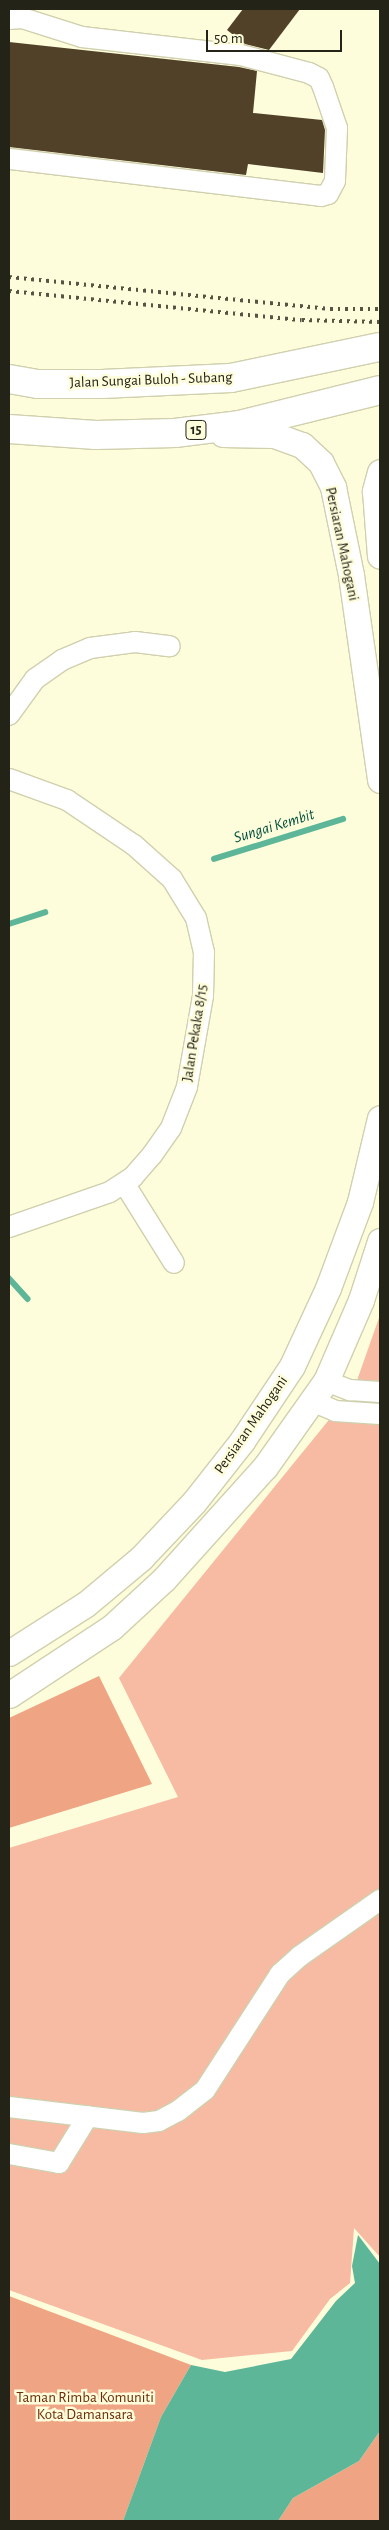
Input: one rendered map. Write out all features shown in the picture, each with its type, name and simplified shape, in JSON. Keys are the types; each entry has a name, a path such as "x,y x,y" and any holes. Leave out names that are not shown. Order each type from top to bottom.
{"highway":[{"name":"Jalan Sungai Buloh - Subang","path":"9,379 38,384 102,384 231,378 380,347"},
{"name":"15","path":"9,429 96,435 175,433 274,418 380,390"}],"main road":[{"name":"Persiaran Mahogani","path":"175,433 274,435 302,445 321,463 333,487 351,575 380,780"},
{"path":"380,472 375,491 380,556"},
{"name":"Persiaran Mahogani","path":"9,1654 86,1604 141,1558 194,1502 242,1441 292,1366 328,1288 360,1202 380,1118"},
{"name":"Persiaran Mahogani","path":"9,1695 112,1627 164,1580 265,1467 319,1391 361,1300 380,1241"}],"street":[{"path":"9,159 312,197 328,194 335,181 337,128 324,87 318,78 310,73 241,56 82,37 17,15"},
{"path":"9,715 35,678 62,660 90,648 135,642 170,646"},
{"name":"Jalan Pekaka 8/15","path":"9,778 67,800 134,845 172,879 196,918 204,952 204,996 187,1088 171,1128 152,1155 124,1183 110,1192 9,1227"},
{"path":"124,1183 174,1263"},
{"path":"319,1391 350,1390 380,1392"},
{"path":"319,1391 335,1411 380,1414"},
{"path":"9,2107 143,2123 159,2122 178,2111 205,2090 280,1974 300,1956 380,1900"},
{"path":"9,2154 59,2163 88,2116"}],"shaded area":[{"path":"380,1315 380,2257 354,2228 350,2283 330,2299 292,2351 202,2360 9,2290 9,1848 178,1797 119,1678 354,1389"},
{"path":"358,2235 380,2264 380,2431 359,2461 293,2498 278,2521 123,2521 161,2417 191,2365 225,2372 291,2359 336,2301 355,2283 352,2266"}],"green space":[{"path":"99,1676 152,1784 9,1828 9,1718"},
{"name":"Taman Rimba Komuniti Kota Damansara","path":"9,2296 191,2365 161,2417 123,2521 9,2521"},
{"path":"380,2431 380,2521 278,2521 293,2498 359,2461"}],"building":[{"path":"243,9 300,9 269,50 245,44 227,30"},
{"path":"9,42 239,67 257,71 253,113 322,120 325,130 323,173 248,164 246,175 9,147"}],"waterway":[{"name":"Sungai Kembit","path":"214,859 343,819"},
{"name":"Sungai Kembit","path":"9,924 45,912"},
{"path":"9,1278 28,1299"}],"railway":[{"path":"9,277 330,309 380,309"},
{"path":"9,291 302,320 380,322"}]}
